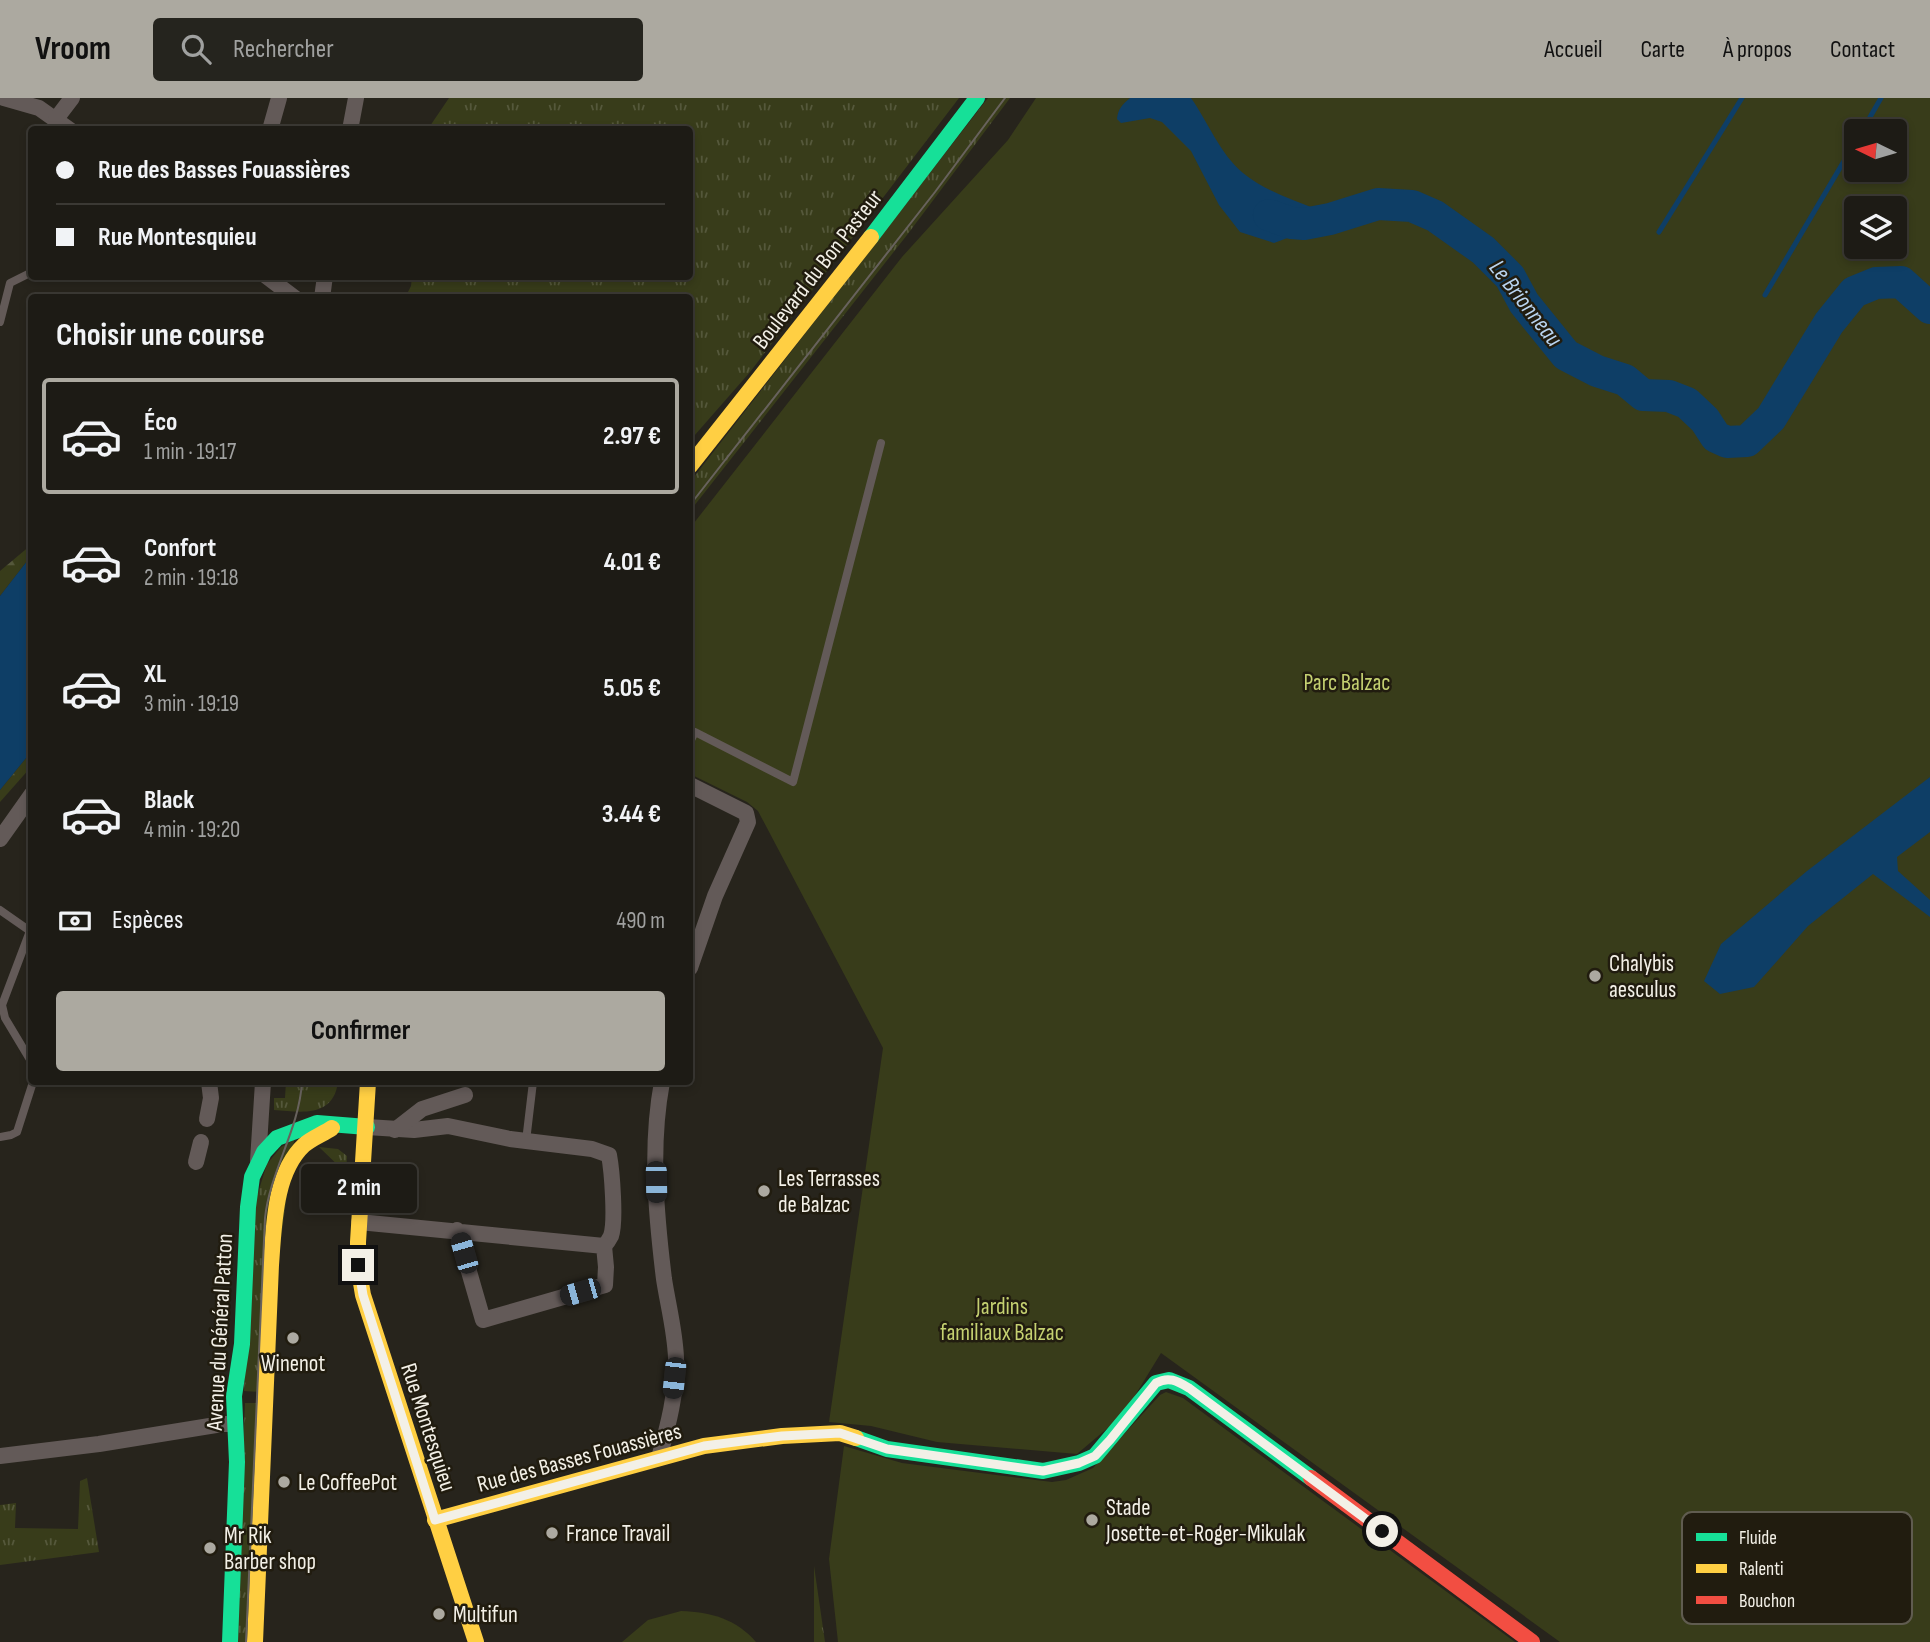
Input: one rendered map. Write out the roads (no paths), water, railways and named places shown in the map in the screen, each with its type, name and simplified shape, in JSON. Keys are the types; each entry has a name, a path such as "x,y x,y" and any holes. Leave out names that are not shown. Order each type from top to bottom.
{"street":[{"path":"5,98 39,108 65,126 72,98"},
{"path":"271,126 279,98"},
{"path":"351,126 356,98"},
{"name":"Boulevard du Bon Pasteur","path":"693,462 905,194 976,98"},
{"path":"271,280 290,294"},
{"path":"693,786 746,813 747,827 715,897 693,959"},
{"path":"0,839 28,800"},
{"path":"258,1161 262,1085"},
{"path":"368,1085 367,1127 395,1130 448,1126 526,1141 592,1149 609,1155 612,1171 612,1224 611,1237 604,1246 605,1285 483,1320 457,1230"},
{"path":"659,1458 671,1415 676,1359 664,1279 657,1203 655,1140 662,1085"},
{"path":"207,1119 210,1090"},
{"path":"395,1130 422,1109 465,1095"},
{"path":"261,1114 266,1127 277,1138"},
{"name":"Avenue du Général Patton","path":"229,1642 237,1476 235,1390 244,1312 249,1191 258,1161 277,1138 317,1123 367,1127"},
{"path":"255,1642 271,1265 276,1209 295,1156 310,1141 338,1124"},
{"name":"Rue Montesquieu","path":"367,1127 359,1222 358,1265 363,1295 476,1642"},
{"path":"196,1162 201,1142"},
{"path":"359,1222 604,1246"},
{"name":"Rue des Basses Fouassières","path":"435,1520 659,1458 743,1440 840,1433 887,1449 1043,1471 1079,1463 1095,1456 1156,1383 1171,1379 1189,1388 1532,1642"},
{"path":"0,1456 235,1424"}],"lane":[{"path":"0,323 10,283 28,273"},
{"path":"693,736 695,732 793,782 881,443"},
{"path":"0,910 28,929"},
{"path":"28,935 2,1005 5,1018 28,1056"},
{"path":"0,1137 17,1132 32,1085"},
{"path":"526,1141 533,1085"}],"water":[{"path":"1130,98 1191,98 1221,147 1243,173 1269,190 1316,209 1313,218 1298,234 1274,243 1240,232 1219,205 1191,151 1162,122 1150,118 1121,123 1117,119 1121,107"},
{"path":"28,560 28,756 0,790 0,596"},
{"path":"1930,777 1930,832 1897,857 1898,871 1930,900 1930,917 1873,874 1808,926 1754,987 1720,994 1704,981 1721,944 1807,871"}],"waterway":[{"path":"1659,232 1742,98"},
{"path":"1869,119 1881,98"},
{"path":"1765,295 1844,161"},
{"name":"Le Brionneau","path":"1269,215 1291,223 1304,224 1378,204 1412,206 1435,216 1483,250 1510,277 1524,303 1566,355 1597,371 1625,380 1643,395 1669,396 1687,403 1705,420 1716,437 1727,442 1747,441 1771,418 1829,323 1854,292 1876,283 1901,282 1930,308"}],"tram line":[{"path":"693,501 935,192 1005,98"},
{"path":"246,1642 265,1218 272,1184 296,1117 302,1085"}],"place":[{"name":"Chalybis aesculus","path":"1595,976"},
{"name":"Les Terrasses de Balzac","path":"764,1191"},
{"name":"Winenot","path":"293,1338"},
{"name":"Le CoffeePot","path":"284,1482"},
{"name":"Stade Josette-et-Roger-Mikulak","path":"1092,1520"},
{"name":"France Travail","path":"552,1533"},
{"name":"Mr Rik Barber shop","path":"210,1548"},
{"name":"Multifun","path":"439,1614"}],"park label":[{"name":"Parc Balzac","path":"1347,682"},
{"name":"Jardins familiaux Balzac","path":"1002,1319"}]}
